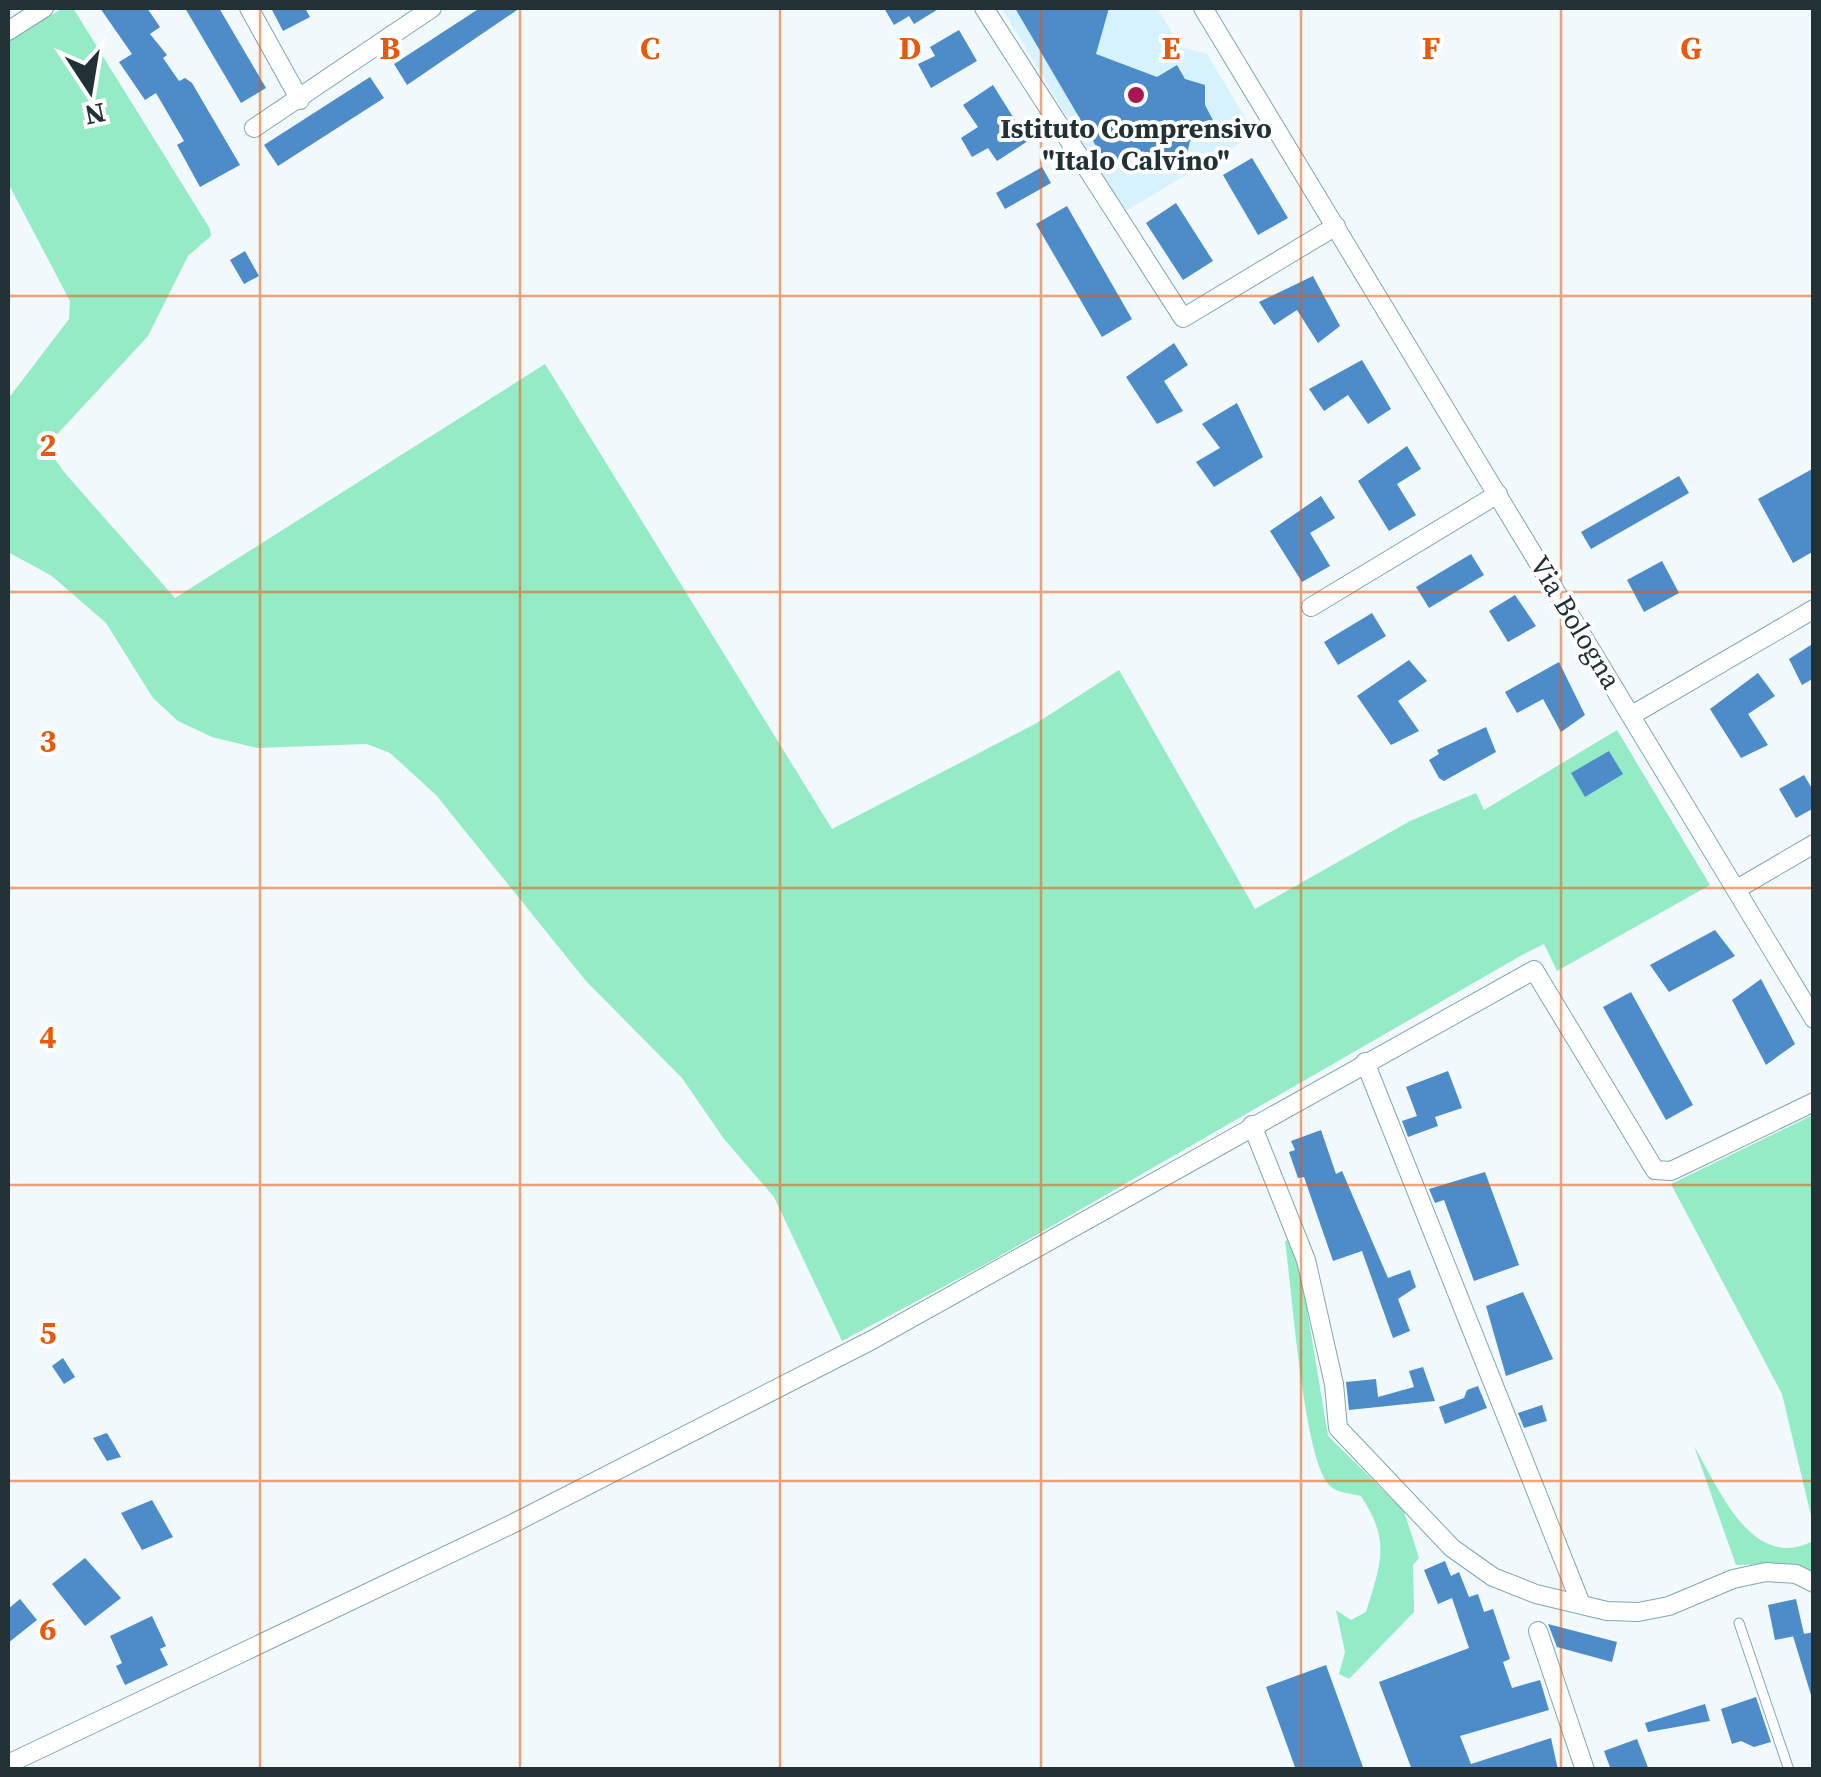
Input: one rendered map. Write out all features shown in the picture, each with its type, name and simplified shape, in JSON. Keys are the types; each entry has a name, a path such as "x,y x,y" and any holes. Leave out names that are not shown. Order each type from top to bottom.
{"street":[{"path":"8,31 44,8"},
{"path":"249,8 300,100"},
{"path":"254,128 432,8"},
{"path":"984,8 1183,318 1336,226"},
{"name":"Via Bologna","path":"1204,8 1814,1019"},
{"path":"1311,607 1498,494"},
{"path":"1632,716 1814,610"},
{"path":"1737,889 1814,844"},
{"path":"8,1764 628,1467 956,1295 1252,1125 1534,970 1656,1170 1671,1171 1814,1102"},
{"path":"1365,1062 1581,1604"},
{"path":"1252,1125 1306,1260 1334,1384 1338,1428 1452,1548 1493,1577 1581,1604 1638,1612 1766,1572 1796,1574 1814,1583"},
{"path":"1538,1630 1584,1770"}],"lane":[{"path":"1739,1623 1789,1770"}],"shaded area":[{"path":"1002,8 1157,8 1181,47 1207,54 1255,134 1124,212"}],"green space":[{"path":"63,8 73,8 210,229 211,236 188,256 148,336 50,442 52,455 64,472 175,598 545,364 832,829 1035,724 1119,670 1255,909 1410,821 1476,793 1484,810 1617,730 1710,885 1557,971 1544,944 1522,955 986,1264 842,1341 774,1197 724,1139 682,1078 586,981 436,795 390,753 367,744 257,748 212,737 178,721 153,698 106,623 52,576 8,552 8,399 69,319 70,301 8,183 8,41"},
{"path":"1813,1115 1813,1524 1782,1394 1671,1184"},
{"path":"1290,1240 1299,1261 1328,1436 1404,1511 1419,1558 1413,1565 1414,1612 1349,1679 1339,1674 1345,1652 1336,1610 1351,1620 1366,1612 1379,1565 1380,1540 1361,1496 1333,1488 1318,1462 1300,1367 1285,1241"},
{"path":"1694,1446 1726,1502 1754,1536 1772,1545 1791,1548 1813,1541 1813,1574 1775,1564 1736,1565"}],"building":[{"path":"100,8 147,8 160,27 150,34 167,55 163,58 179,81 185,78 192,83 240,165 200,187 177,145 184,141 156,93 145,100 119,62 132,54"},
{"path":"185,8 219,8 266,88 241,103"},
{"path":"271,8 305,8 310,17 283,31"},
{"path":"480,8 520,8 407,85 394,64"},
{"path":"884,8 940,8 914,24 909,16 894,25"},
{"name":"Istituto Comprensivo \"Italo Calvino\"","path":"1015,8 1109,8 1096,54 1157,77 1177,65 1185,79 1205,85 1205,105 1216,126 1190,141 1186,158 1166,154 1150,163 1143,151 1110,170"},
{"path":"959,30 977,61 931,88 918,64 935,56 930,47"},
{"path":"370,77 384,98 278,166 264,145"},
{"path":"993,85 1028,141 997,161 988,148 972,157 961,138 978,127 963,105"},
{"path":"1252,158 1288,218 1258,235 1223,175"},
{"path":"1042,167 1051,183 1005,209 996,193"},
{"path":"1176,203 1213,261 1183,280 1146,223"},
{"path":"1067,206 1132,319 1102,337 1036,224"},
{"path":"245,251 259,276 244,284 230,260"},
{"path":"1313,276 1340,326 1318,343 1297,310 1274,325 1259,302"},
{"path":"1174,343 1188,365 1164,381 1183,411 1157,424 1126,377"},
{"path":"1362,360 1391,409 1368,424 1348,395 1324,411 1309,389"},
{"path":"1237,403 1263,457 1214,487 1196,462 1220,448 1202,424"},
{"path":"1407,446 1421,469 1397,484 1416,515 1389,531 1358,481"},
{"path":"1814,468 1814,551 1793,563 1758,499"},
{"path":"1679,476 1689,493 1591,549 1581,532"},
{"path":"1321,496 1335,518 1310,533 1330,566 1302,582 1270,531"},
{"path":"1471,554 1484,575 1429,608 1416,587"},
{"path":"1662,561 1679,593 1644,612 1627,580"},
{"path":"1515,595 1536,626 1508,642 1489,611"},
{"path":"1372,613 1386,636 1338,665 1324,642"},
{"path":"1814,643 1814,678 1802,685 1789,659"},
{"path":"1409,660 1427,681 1398,701 1419,731 1391,745 1357,696"},
{"path":"1559,662 1585,715 1561,732 1543,699 1517,713 1505,692"},
{"path":"1758,673 1775,696 1748,714 1768,745 1741,758 1710,709"},
{"path":"1486,727 1496,752 1444,781 1439,778 1429,760 1439,754 1437,750"},
{"path":"1609,751 1623,774 1585,797 1571,773"},
{"path":"1804,775 1814,792 1814,808 1796,818 1779,789"},
{"path":"1715,930 1735,956 1669,992 1650,965"},
{"path":"1761,979 1795,1044 1766,1065 1732,1000"},
{"path":"1631,992 1693,1105 1666,1120 1603,1007"},
{"path":"1448,1071 1462,1108 1435,1117 1438,1126 1408,1137 1402,1121 1417,1116 1406,1087"},
{"path":"1321,1130 1336,1174 1342,1171 1388,1278 1410,1270 1416,1287 1398,1299 1410,1331 1393,1338 1362,1251 1333,1261 1304,1177 1298,1178 1289,1152 1295,1150 1291,1141"},
{"path":"1485,1172 1519,1265 1474,1281 1444,1200 1435,1203 1429,1189"},
{"path":"1523,1292 1553,1359 1506,1376 1486,1306"},
{"path":"63,1358 75,1377 64,1384 52,1366"},
{"path":"1423,1367 1435,1401 1349,1410 1346,1382 1376,1379 1378,1397 1414,1387 1409,1371"},
{"path":"1478,1386 1487,1408 1445,1424 1439,1407 1464,1398 1467,1390"},
{"path":"1542,1405 1547,1421 1524,1428 1518,1413"},
{"path":"107,1433 121,1457 107,1461 93,1438"},
{"path":"152,1500 173,1537 142,1550 121,1513"},
{"path":"85,1558 121,1598 85,1626 52,1584"},
{"path":"1445,1561 1451,1576 1459,1572 1469,1597 1478,1594 1484,1612 1493,1609 1510,1659 1503,1662 1512,1688 1540,1680 1549,1710 1460,1736 1471,1764 1551,1738 1558,1770 1412,1770 1379,1682 1469,1648 1452,1598 1438,1604 1424,1570"},
{"path":"20,1599 37,1620 8,1643 8,1609"},
{"path":"1796,1599 1804,1634 1775,1640 1768,1605"},
{"path":"152,1616 166,1646 160,1649 168,1665 125,1685 116,1666 122,1663 110,1636"},
{"path":"1548,1624 1617,1642 1612,1662 1557,1647"},
{"path":"1814,1632 1814,1694 1811,1695 1793,1636"},
{"path":"1326,1665 1364,1770 1296,1770 1266,1687"},
{"path":"1756,1697 1771,1742 1754,1747 1741,1741 1732,1744 1721,1709"},
{"path":"1705,1704 1710,1721 1648,1732 1645,1723"},
{"path":"1637,1739 1649,1770 1611,1770 1604,1751"}],"place":[{"name":"Istituto Comprensivo \"Italo Calvino\"","path":"1136,95"}]}
